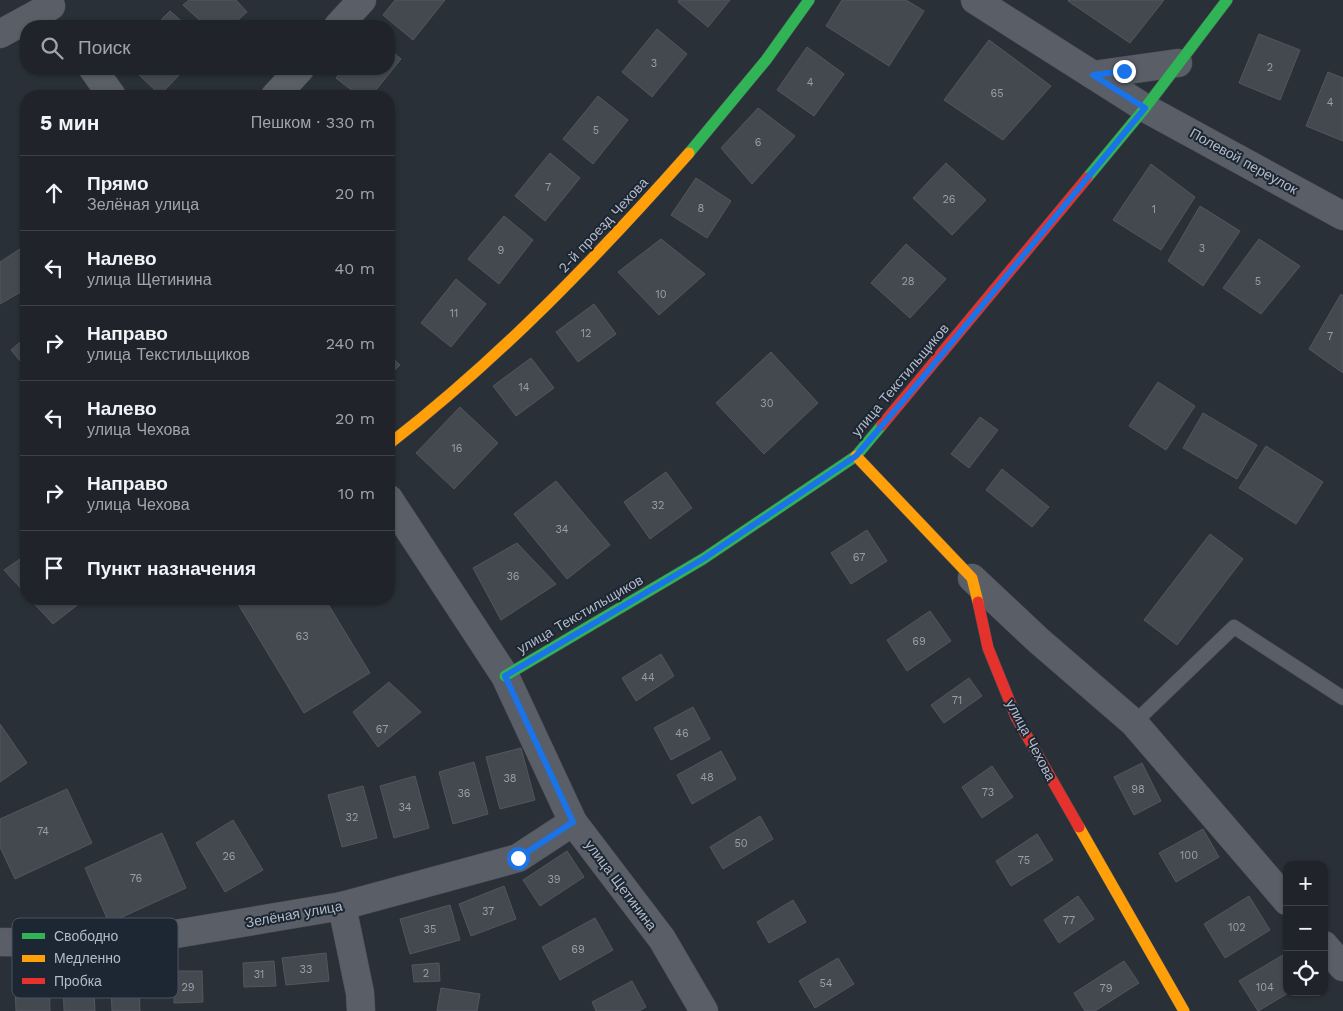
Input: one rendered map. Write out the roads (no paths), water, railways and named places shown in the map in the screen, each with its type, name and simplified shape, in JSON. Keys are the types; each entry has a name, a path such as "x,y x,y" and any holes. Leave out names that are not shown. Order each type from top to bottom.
{"street":[{"path":"344,20 362,0"},
{"name":"2-й проезд Чехова","path":"395,439 522,331 584,268 674,172 784,38 809,0"},
{"path":"974,0 1145,108"},
{"name":"улица Текстильщиков","path":"505,676 703,559 856,456 1145,108 1227,0"},
{"path":"33,20 55,11"},
{"path":"0,34 20,26"},
{"path":"1093,75 1178,63"},
{"path":"97,75 108,90"},
{"path":"281,90 294,75"},
{"name":"Полевой переулок","path":"1145,108 1343,216"},
{"path":"856,456 972,578 1038,640 1134,723 1283,896"},
{"name":"улица Щетинина","path":"395,508 505,676 573,822 662,939 704,1011"},
{"name":"улица Чехова","path":"972,578 988,648 1016,717 1184,1011"},
{"name":"Зелёная улица","path":"178,934 342,906 518,858 573,822"},
{"path":"342,906 360,994 361,1011"},
{"path":"1328,950 1343,967"}],"lane":[{"path":"1134,723 1234,627 1343,698"}]}
